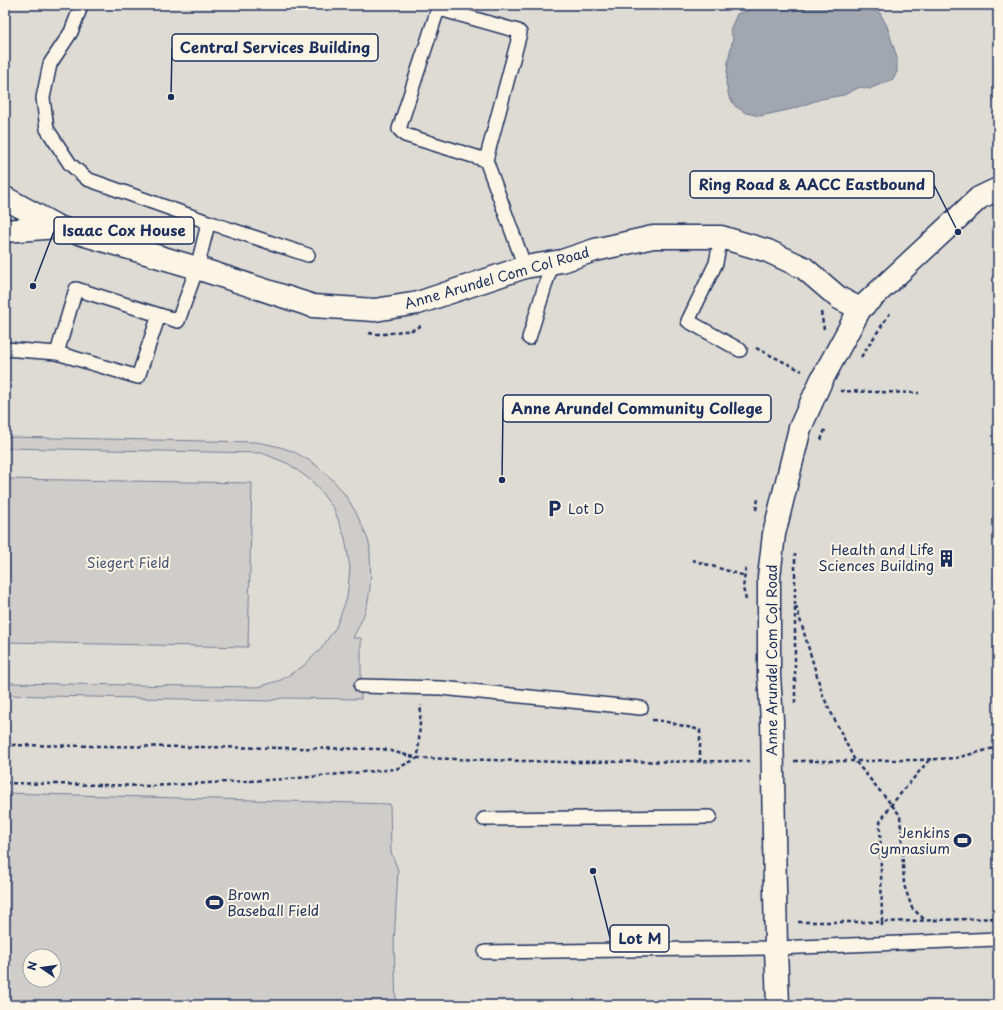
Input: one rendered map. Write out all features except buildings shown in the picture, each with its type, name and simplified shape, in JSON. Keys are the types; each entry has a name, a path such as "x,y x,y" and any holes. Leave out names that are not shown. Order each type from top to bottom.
{"street":[{"name":"Anne Arundel Com Col Road","path":"778,1005 773,760 769,676 769,577 774,534 800,428 821,381 860,309 979,198 998,189"},
{"path":"5,198 58,227"},
{"name":"Anne Arundel Com Col Road","path":"5,230 58,227 197,268 313,306 375,310 418,303 526,267 562,261 595,250 654,237 721,237 768,251 804,268 839,298 860,309"}],"lane":[{"path":"79,5 80,9 71,32 50,64 43,98 47,129 70,164 87,179 208,222 308,255"},
{"path":"486,160 405,135 399,129 437,12 443,10 518,31 520,33 486,160 526,267"},
{"path":"57,353 76,289 178,321 197,268 208,222"},
{"path":"721,237 716,262 688,321 740,350"},
{"path":"529,338 552,263"},
{"path":"5,349 57,353 138,378 159,315"},
{"path":"361,686 441,688 642,708"},
{"path":"484,819 710,817"},
{"path":"485,952 776,948 998,938"}],"path":[{"path":"5,260 7,253"},
{"path":"857,362 892,310"},
{"path":"755,347 841,392 919,393"},
{"path":"841,392 842,387"},
{"path":"820,443 829,421"},
{"path":"794,705 795,550"},
{"path":"692,560 745,576 795,579"},
{"path":"795,602 823,696 854,761 900,815 904,885 912,908 925,920"},
{"path":"5,745 383,749 418,758 561,762 929,760 956,758 998,747"},
{"path":"5,783 150,786 287,779 396,769 418,758"},
{"path":"794,760 794,768"},
{"path":"884,943 882,922 880,822 891,805 929,760"},
{"path":"798,915 798,922 882,922 998,918"}],"shaded area":[{"path":"5,5 998,5 998,1005 5,1005"},
{"path":"765,5 859,5 880,13 887,26 897,58 897,72 893,79 869,89 860,87 844,95 821,99 792,109 760,116 746,113 735,106 729,97 726,83 728,61 733,38 730,30 737,14"}],"green space":[{"path":"5,437 255,442 276,446 291,451 317,466 342,490 360,521 369,544 371,573 369,595 364,615 353,638 361,638 361,699 282,698 269,701 5,695 5,683 258,687 281,680 302,667 321,649 336,627 347,598 350,568 345,538 334,509 313,482 289,464 262,453 5,448"},
{"name":"Siegert Field","path":"5,479 252,483 248,647 5,642"},
{"name":"Brown Baseball Field","path":"5,793 390,804 391,852 398,870 394,942 396,1005 5,1005"}],"place":[{"name":"Central Services Building","path":"171,97"},
{"name":"Ring Road & AACC Eastbound","path":"958,232"},
{"name":"Isaac Cox House","path":"33,286"},
{"name":"Anne Arundel Community College","path":"502,480"},
{"name":"Lot D","path":"555,509"},
{"name":"Health and Life Sciences Building","path":"947,558"},
{"name":"Jenkins Gymnasium","path":"963,841"},
{"name":"Lot M","path":"593,871"},
{"name":"Brown Baseball Field","path":"214,903"}]}
